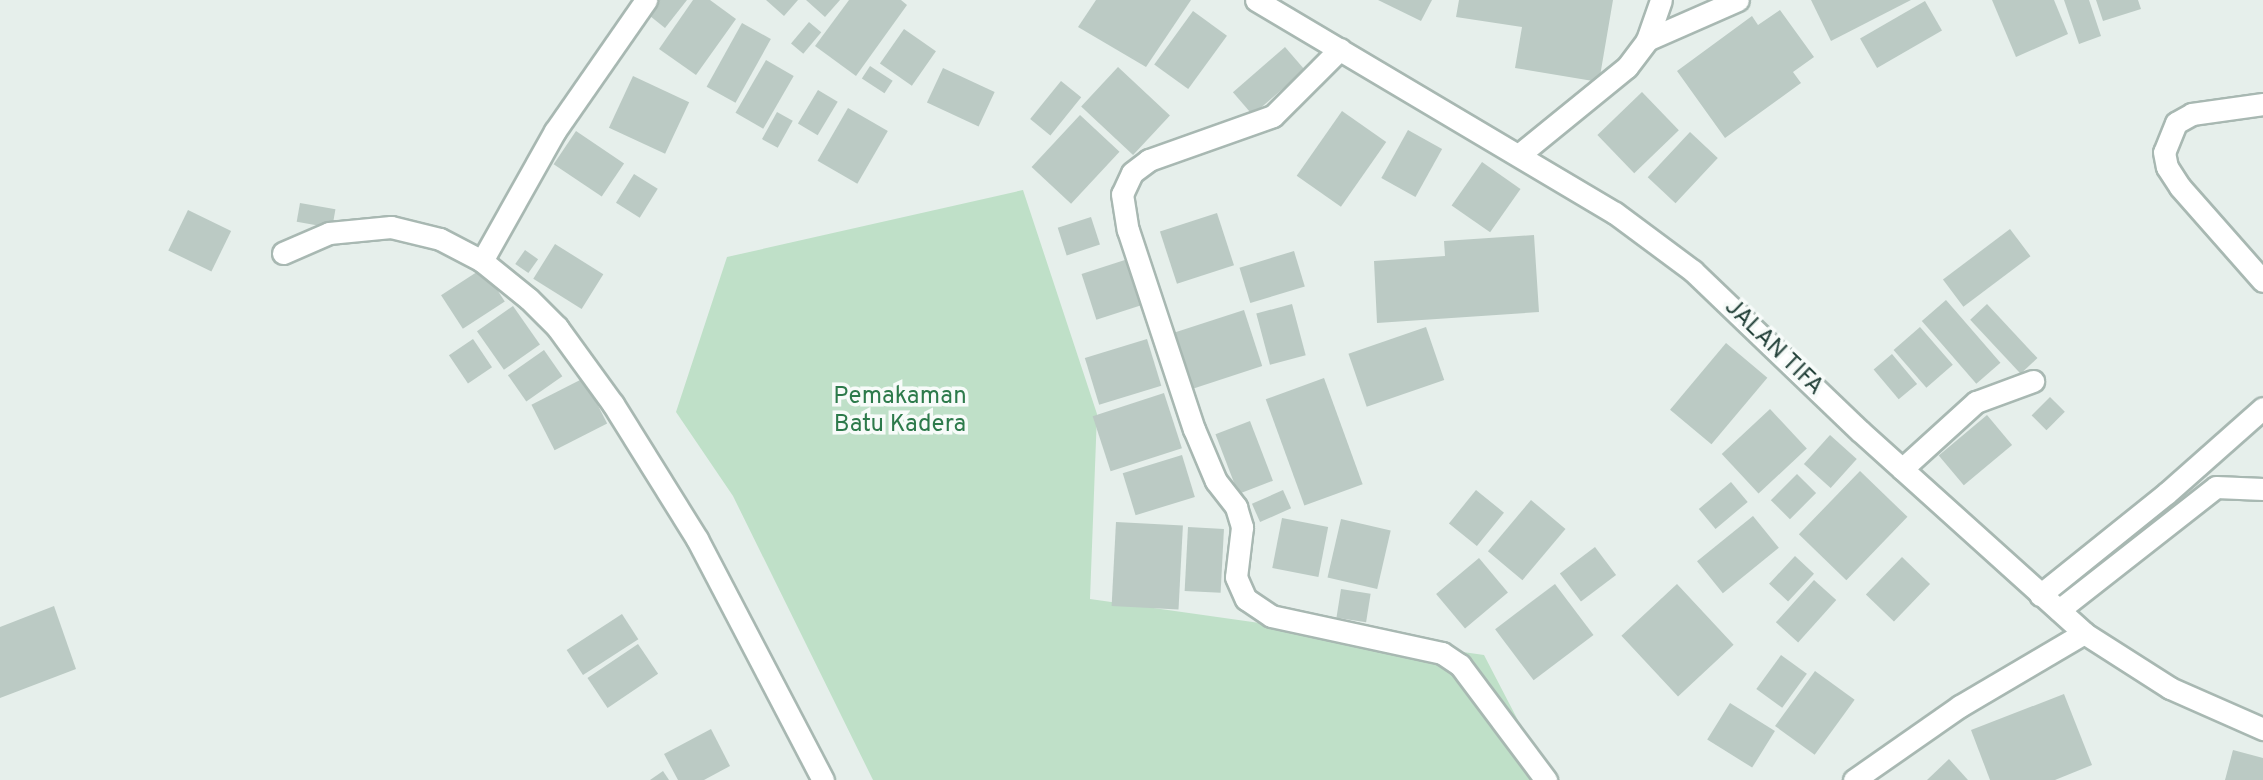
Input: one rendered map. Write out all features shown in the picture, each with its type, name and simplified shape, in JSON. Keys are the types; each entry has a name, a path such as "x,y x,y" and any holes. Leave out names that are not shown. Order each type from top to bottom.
{"street":[{"path":"482,261 555,131 646,0"},
{"name":"JALAN TIFA","path":"1256,0 1520,154 1615,213 1693,271 1902,469 2084,633 2171,688 2263,729"},
{"path":"1520,154 1627,67 1647,40 1661,0"},
{"path":"1647,40 1738,0"},
{"path":"1340,49 1273,116 1149,160 1132,173 1122,194 1128,230 1194,429 1216,481 1236,507 1242,527 1236,577 1246,599 1271,616 1442,653 1460,665 1546,780"},
{"path":"2263,104 2192,114 2176,123 2164,152 2166,167 2180,187 2263,281"},
{"path":"283,253 329,233 391,227 440,239 482,261 557,327 613,404 697,539 823,780"},
{"path":"1902,469 1976,402 2033,382"},
{"path":"2040,595 2167,494 2263,408"},
{"path":"2059,610 2216,487 2263,489"},
{"path":"1854,780 1960,706 2084,633"}],"green space":[{"name":"Pemakaman Batu Kadera","path":"1023,190 1097,414 1090,599 1484,655 1549,780 873,780 733,496 676,412 727,257"}],"building":[{"path":"654,0 687,0 665,28 645,12"},
{"path":"693,0 710,0 736,19 696,75 659,49"},
{"path":"766,0 798,0 784,16"},
{"path":"806,0 840,0 825,17"},
{"path":"849,0 901,0 907,5 856,76 815,46"},
{"path":"1096,0 1191,0 1146,67 1078,27"},
{"path":"1378,0 1432,0 1421,21"},
{"path":"1459,0 1613,0 1599,82 1515,68 1522,27 1456,17"},
{"path":"1811,0 1911,0 1831,41"},
{"path":"1992,0 2054,0 2068,34 2016,57"},
{"path":"2064,0 2089,0 2101,36 2079,44"},
{"path":"2096,0 2138,0 2141,9 2103,21"},
{"path":"1925,1 1942,30 1877,68 1860,38"},
{"path":"1780,10 1814,57 1793,72 1801,83 1725,138 1677,71 1752,16 1758,25"},
{"path":"1193,11 1227,36 1188,89 1154,64"},
{"path":"809,22 821,32 803,54 791,43"},
{"path":"742,23 771,39 735,103 707,87"},
{"path":"904,29 936,51 912,86 880,63"},
{"path":"1285,47 1305,70 1253,115 1233,92"},
{"path":"766,60 794,76 763,129 736,113"},
{"path":"870,66 893,81 884,93 862,79"},
{"path":"1118,67 1170,115 1133,155 1081,106"},
{"path":"943,68 995,92 979,127 927,102"},
{"path":"633,76 689,102 665,154 609,128"},
{"path":"1061,81 1081,97 1050,135 1030,119"},
{"path":"818,90 838,102 818,135 798,123"},
{"path":"1642,92 1679,130 1634,173 1597,135"},
{"path":"848,108 888,131 857,184 818,161"},
{"path":"1342,111 1386,142 1341,207 1297,176"},
{"path":"777,112 793,121 778,148 762,139"},
{"path":"1080,115 1119,152 1071,204 1032,167"},
{"path":"1408,130 1442,149 1415,197 1381,178"},
{"path":"576,131 624,163 602,197 554,164"},
{"path":"1690,132 1718,158 1676,203 1648,177"},
{"path":"1482,162 1521,189 1490,232 1452,205"},
{"path":"634,174 658,189 640,218 616,203"},
{"path":"300,203 335,209 332,228 297,222"},
{"path":"188,210 231,231 211,271 168,250"},
{"path":"1217,213 1234,265 1177,284 1160,232"},
{"path":"1091,217 1100,245 1067,255 1058,228"},
{"path":"2010,229 2030,256 1963,307 1943,280"},
{"path":"1534,235 1539,312 1377,323 1374,261 1445,256 1444,241"},
{"path":"555,244 603,274 582,309 533,279"},
{"path":"525,250 538,259 528,273 515,264"},
{"path":"1294,251 1305,286 1250,303 1239,268"},
{"path":"1131,258 1146,304 1096,320 1082,274"},
{"path":"483,268 505,302 463,329 441,295"},
{"path":"1946,300 2000,363 1976,384 1922,321"},
{"path":"1292,304 1306,355 1270,365 1256,314"},
{"path":"1987,304 2037,358 2021,374 1970,320"},
{"path":"513,306 540,345 504,370 477,331"},
{"path":"1244,310 1262,366 1189,390 1171,334"},
{"path":"1426,327 1444,380 1367,407 1348,354"},
{"path":"1920,327 1953,365 1926,388 1894,350"},
{"path":"473,339 492,367 468,383 449,355"},
{"path":"1147,339 1161,386 1099,405 1085,358"},
{"path":"1726,343 1767,378 1711,444 1670,410"},
{"path":"544,350 562,376 526,401 508,375"},
{"path":"1892,354 1917,384 1899,399 1874,369"},
{"path":"584,378 607,423 555,450 531,405"},
{"path":"1324,378 1363,484 1304,505 1266,399"},
{"path":"1164,393 1182,448 1111,471 1093,416"},
{"path":"2050,397 2065,412 2046,430 2032,415"},
{"path":"1770,409 1807,448 1759,494 1722,454"},
{"path":"1987,415 2012,445 1964,485 1939,455"},
{"path":"1250,421 1273,481 1238,494 1215,434"},
{"path":"1830,435 1857,459 1831,488 1804,464"},
{"path":"1182,455 1195,497 1136,515 1123,473"},
{"path":"1860,471 1907,517 1846,580 1799,534"},
{"path":"1797,474 1816,493 1790,519 1771,500"},
{"path":"1731,482 1748,502 1716,529 1699,509"},
{"path":"1283,490 1291,508 1260,522 1252,504"},
{"path":"1476,490 1504,513 1477,546 1449,523"},
{"path":"1531,500 1565,529 1522,580 1488,551"},
{"path":"1753,516 1779,548 1723,593 1697,561"},
{"path":"1282,518 1328,527 1318,577 1272,568"},
{"path":"1341,519 1391,530 1377,589 1328,577"},
{"path":"1116,522 1183,526 1179,609 1112,606"},
{"path":"1188,527 1224,529 1221,593 1185,591"},
{"path":"1595,547 1616,575 1581,601 1560,573"},
{"path":"1795,556 1814,574 1788,602 1769,584"},
{"path":"1902,557 1930,584 1894,621 1866,594"},
{"path":"1479,558 1508,592 1465,628 1436,594"},
{"path":"1814,580 1836,600 1798,642 1776,622"},
{"path":"1555,584 1594,635 1534,680 1495,629"},
{"path":"1677,584 1734,645 1678,697 1621,636"},
{"path":"1341,589 1371,594 1366,622 1336,618"},
{"path":"54,606 76,669 0,698 0,627"},
{"path":"622,614 638,639 583,675 567,650"},
{"path":"638,644 658,674 608,708 587,678"},
{"path":"1781,655 1807,674 1782,708 1756,689"},
{"path":"1815,671 1855,700 1815,755 1775,726"},
{"path":"2064,694 2092,765 2055,780 1990,780 1971,730"},
{"path":"1730,703 1775,731 1752,768 1707,739"},
{"path":"711,729 730,766 704,780 678,780 664,754"},
{"path":"2233,750 2263,758 2263,780 2225,780"},
{"path":"1949,759 1968,780 1927,780"},
{"path":"663,771 669,780 650,780"}]}
